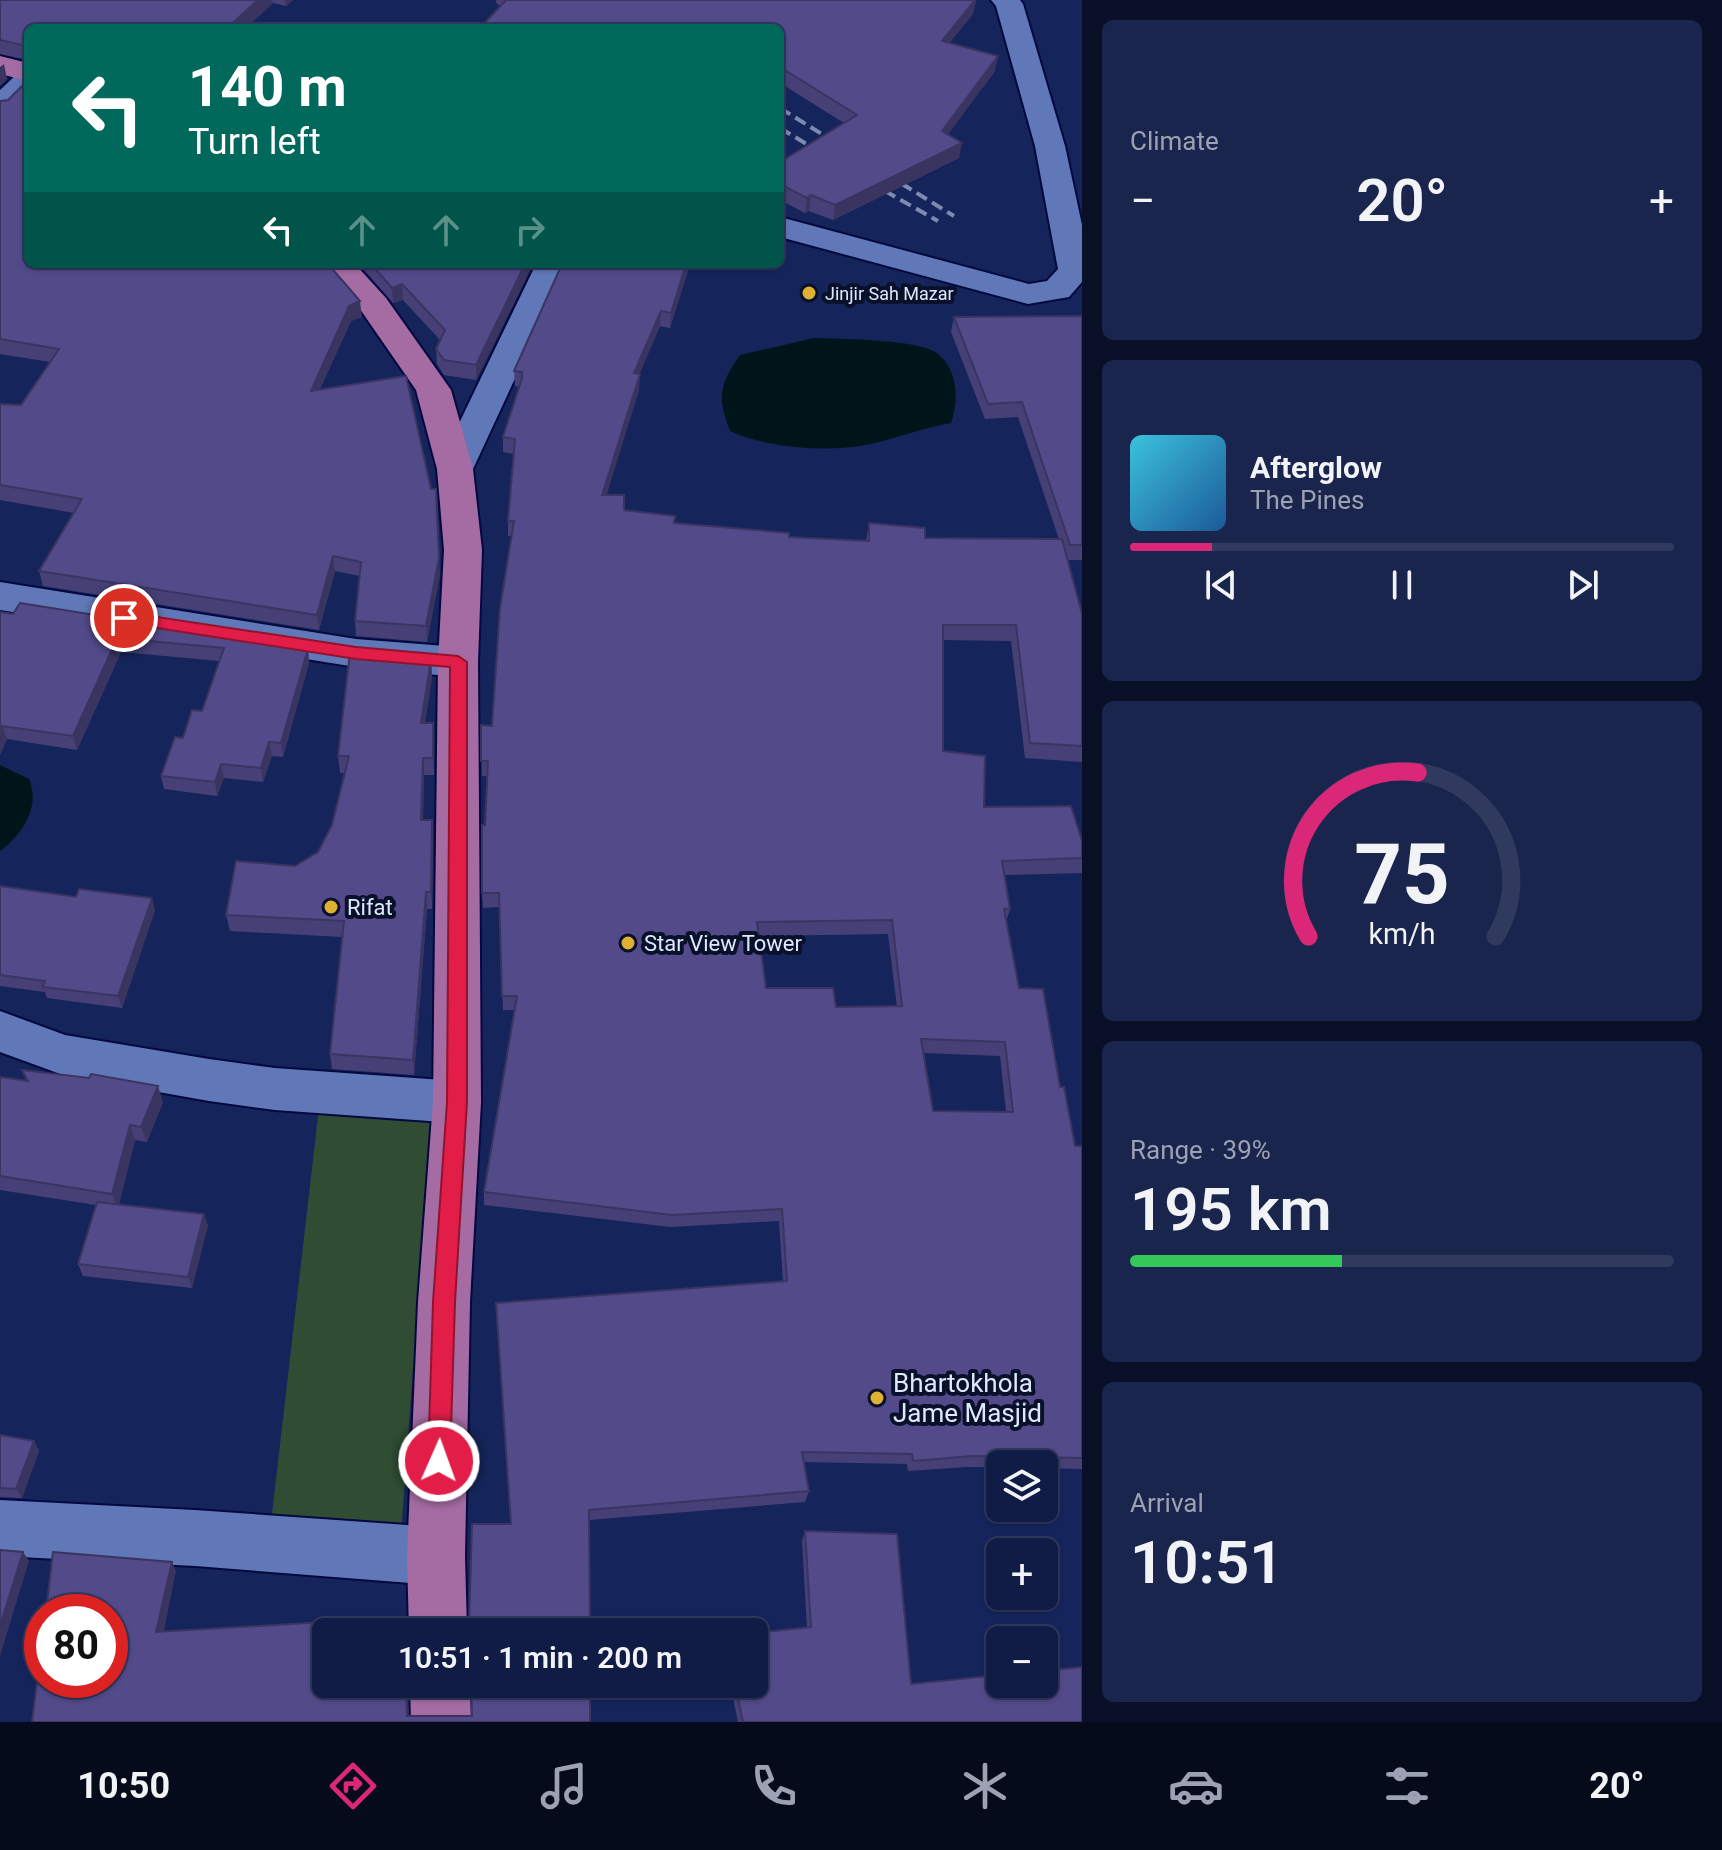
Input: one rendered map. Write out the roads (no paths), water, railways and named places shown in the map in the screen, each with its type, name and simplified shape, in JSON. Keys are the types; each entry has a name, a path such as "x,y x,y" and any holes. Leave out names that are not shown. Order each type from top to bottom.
{"highway":[{"path":"0,65 24,71"},
{"path":"341,268 374,305 433,390 455,469 463,550 458,662 457,1102 444,1302 436,1556 438,1618"},
{"path":"440,1698 441,1722"}],"street":[{"path":"784,228 1028,294 1057,290 1075,270 1076,241 1009,4 1005,0"},
{"path":"0,106 24,83"},
{"path":"455,469 550,268"},
{"path":"0,596 356,653 458,662"},
{"path":"0,1031 63,1055 209,1080 275,1089 457,1102"},
{"path":"0,1528 195,1538 436,1556"}],"railway":[{"path":"784,110 841,146"},
{"path":"784,130 828,157"},
{"path":"886,174 954,216"},
{"path":"869,182 938,221"}],"place":[{"name":"Jinjir Sah Mazar","path":"809,293"},
{"name":"Rifat","path":"331,907"},
{"name":"Star View Tower","path":"628,943"},
{"name":"Bhartokhola Jame Masjid","path":"877,1398"}]}
